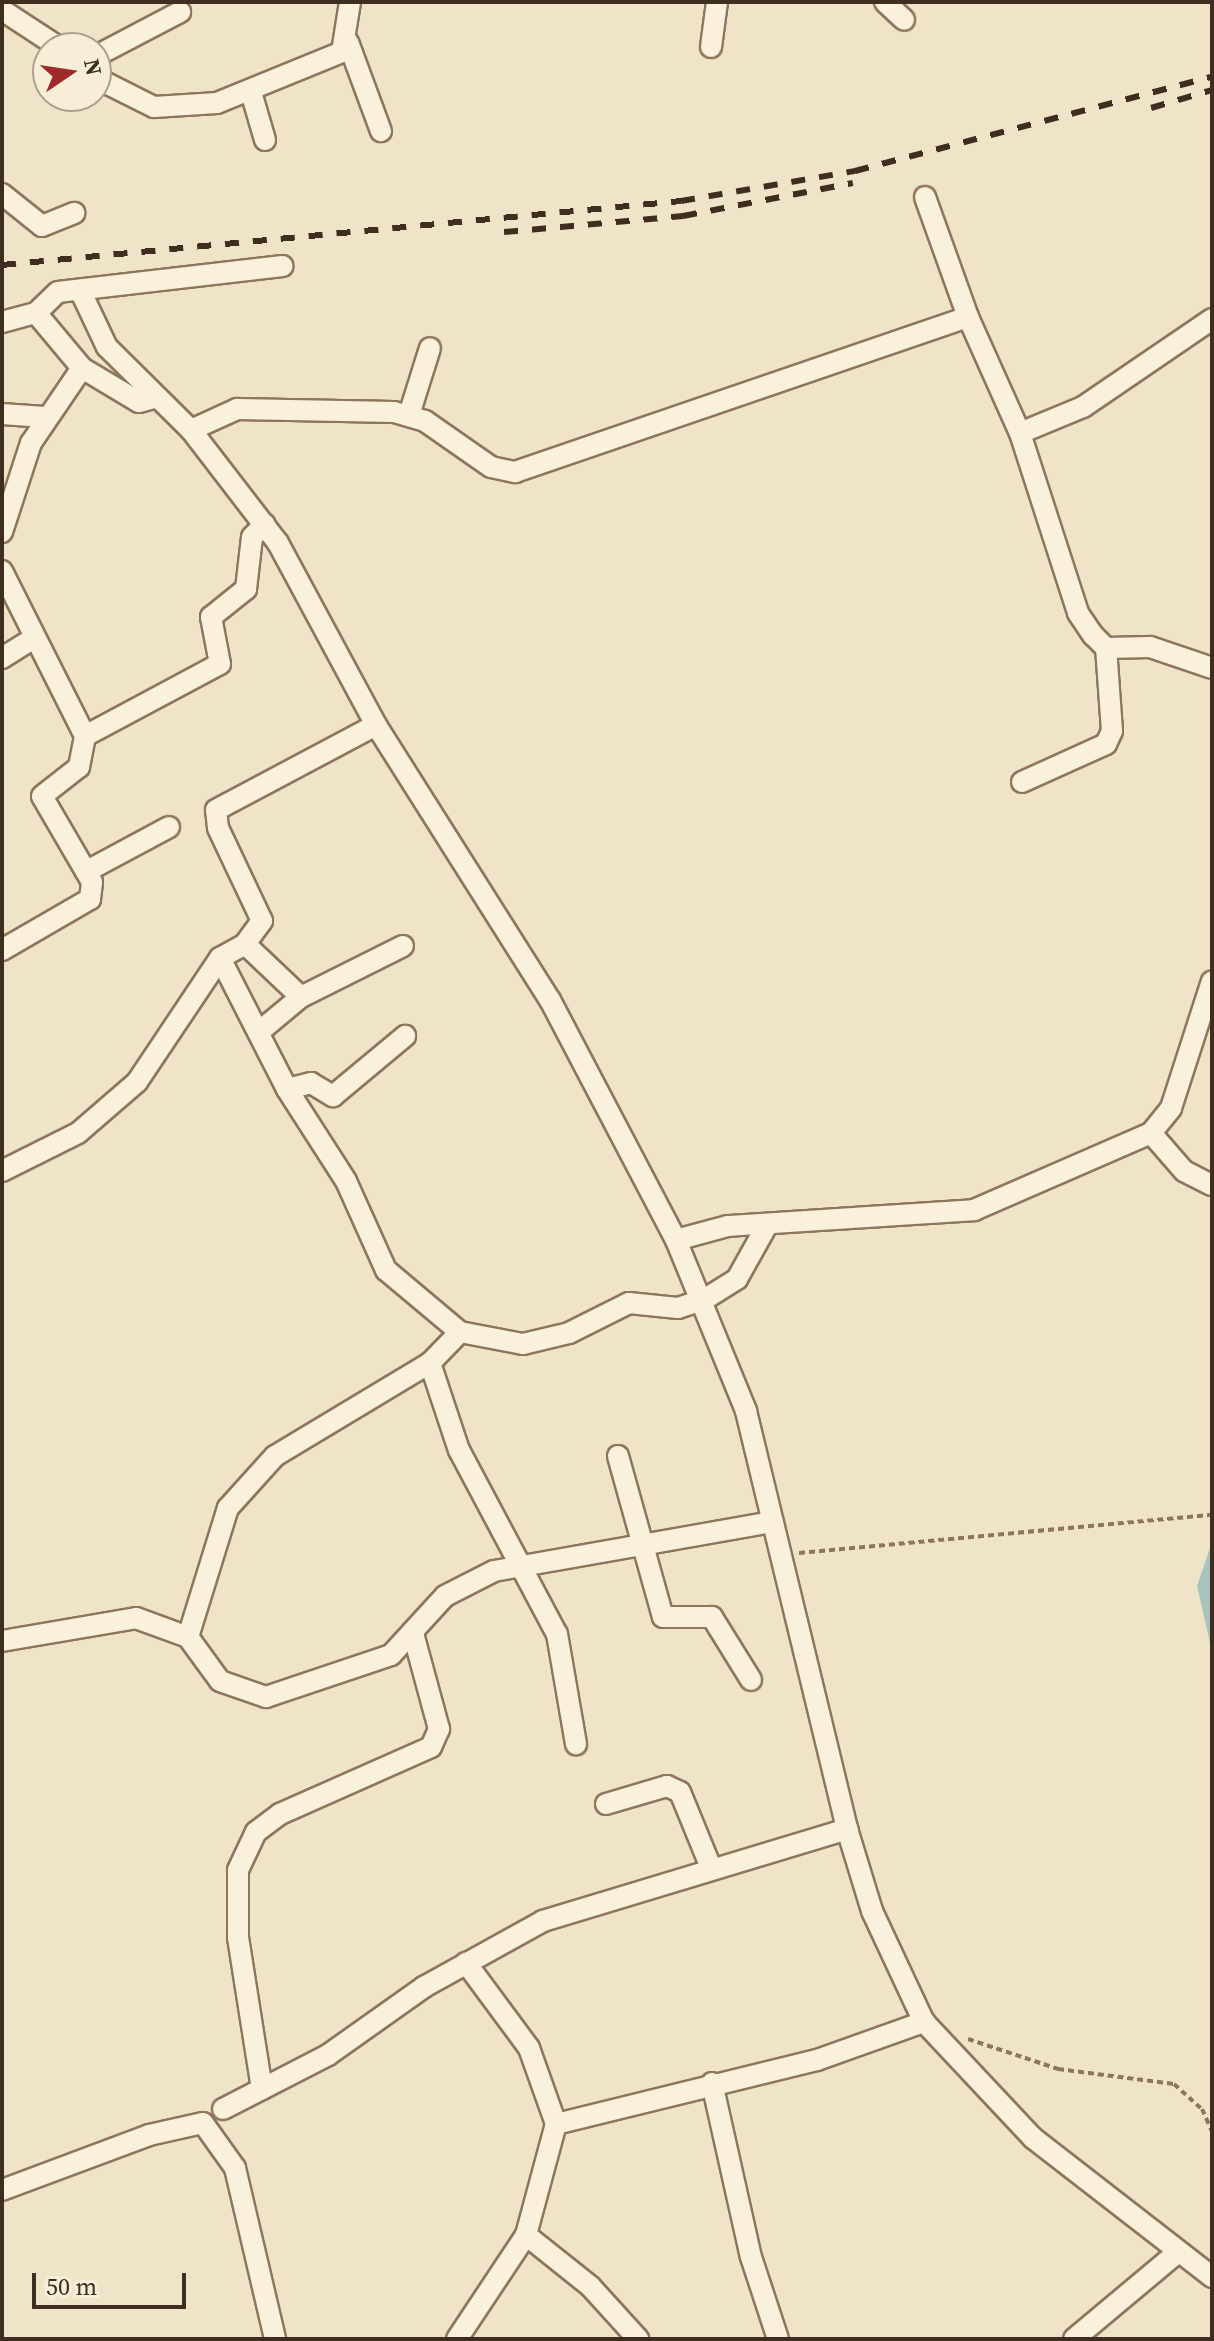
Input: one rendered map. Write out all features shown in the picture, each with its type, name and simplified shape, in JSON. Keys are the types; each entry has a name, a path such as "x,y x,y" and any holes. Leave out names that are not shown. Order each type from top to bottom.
{"street":[{"path":"350,2 348,42 381,131"},
{"path":"711,47 717,2"},
{"path":"885,2 904,20"},
{"path":"2,10 36,32"},
{"path":"112,48 180,12"},
{"path":"112,86 154,107 197,107 251,92 329,60 348,42"},
{"path":"251,92 265,140"},
{"path":"2,194 42,226 75,213"},
{"path":"925,197 968,317 1020,433 1078,613 1106,648 1112,731 1106,744 1022,782"},
{"path":"2,322 36,313 48,297 80,290 283,266"},
{"path":"80,290 107,347 154,398 191,430 265,524 376,725 523,954 705,1299 746,1411 847,1829 872,1911 924,2022 1033,2138 1212,2277"},
{"path":"36,313 82,368 139,402 154,398"},
{"path":"191,430 237,409 409,415 491,467 515,472 968,317"},
{"path":"1020,433 1083,407 1212,319"},
{"path":"409,415 430,348"},
{"path":"2,532 45,417 82,368"},
{"path":"2,414 45,417"},
{"path":"85,736 220,664 211,617 246,589 252,537 265,524"},
{"path":"2,571 85,736 79,767 42,796 87,871 90,899 2,950"},
{"path":"2,658 34,638"},
{"path":"1106,648 1150,647 1212,668"},
{"path":"2,1171 78,1133 137,1082 220,958 245,944 262,921 218,828 216,810 376,725"},
{"path":"87,871 169,827"},
{"path":"245,944 301,997"},
{"path":"260,1031 301,997 403,946"},
{"path":"220,958 287,1089 346,1181 386,1270 460,1332 523,1344 569,1333 629,1303 678,1308 705,1299 737,1279 767,1225"},
{"path":"676,1240 767,1225 974,1210 1151,1133 1171,1108 1212,981"},
{"path":"287,1089 311,1083 333,1096 405,1036"},
{"path":"1151,1133 1184,1171 1212,1185"},
{"path":"188,1637 228,1508 275,1456 430,1363 460,1332"},
{"path":"430,1363 459,1450 525,1566 557,1634 576,1744"},
{"path":"618,1456 663,1617 712,1617 751,1680"},
{"path":"2,1641 136,1618 188,1637 220,1681 266,1697 355,1671 391,1655 445,1596 494,1571 773,1522"},
{"path":"262,2089 238,1937 238,1870 256,1832 280,1814 431,1747 439,1729 413,1633"},
{"path":"606,1804 667,1786 680,1792 710,1865"},
{"path":"223,2109 328,2055 466,1963 543,1921 710,1865 847,1829"},
{"path":"457,2339 526,2235 556,2124 529,2048 466,1963"},
{"path":"556,2124 712,2083 817,2060 924,2022"},
{"path":"712,2083 751,2257 778,2339"},
{"path":"2,2190 149,2135 203,2123 235,2168 275,2339"},
{"path":"526,2235 590,2286 638,2339"},
{"path":"1074,2339 1178,2252"}],"path":[{"path":"781,1554 1212,1515"},
{"path":"965,2038 1058,2069 1174,2084 1202,2109 1212,2131"}],"water":[{"path":"1212,1542 1212,1652 1197,1586"}],"railway":[{"path":"2,265 681,201 855,171 1212,77"},
{"path":"1151,108 1212,90"},
{"path":"504,232 683,216 853,183"}]}
